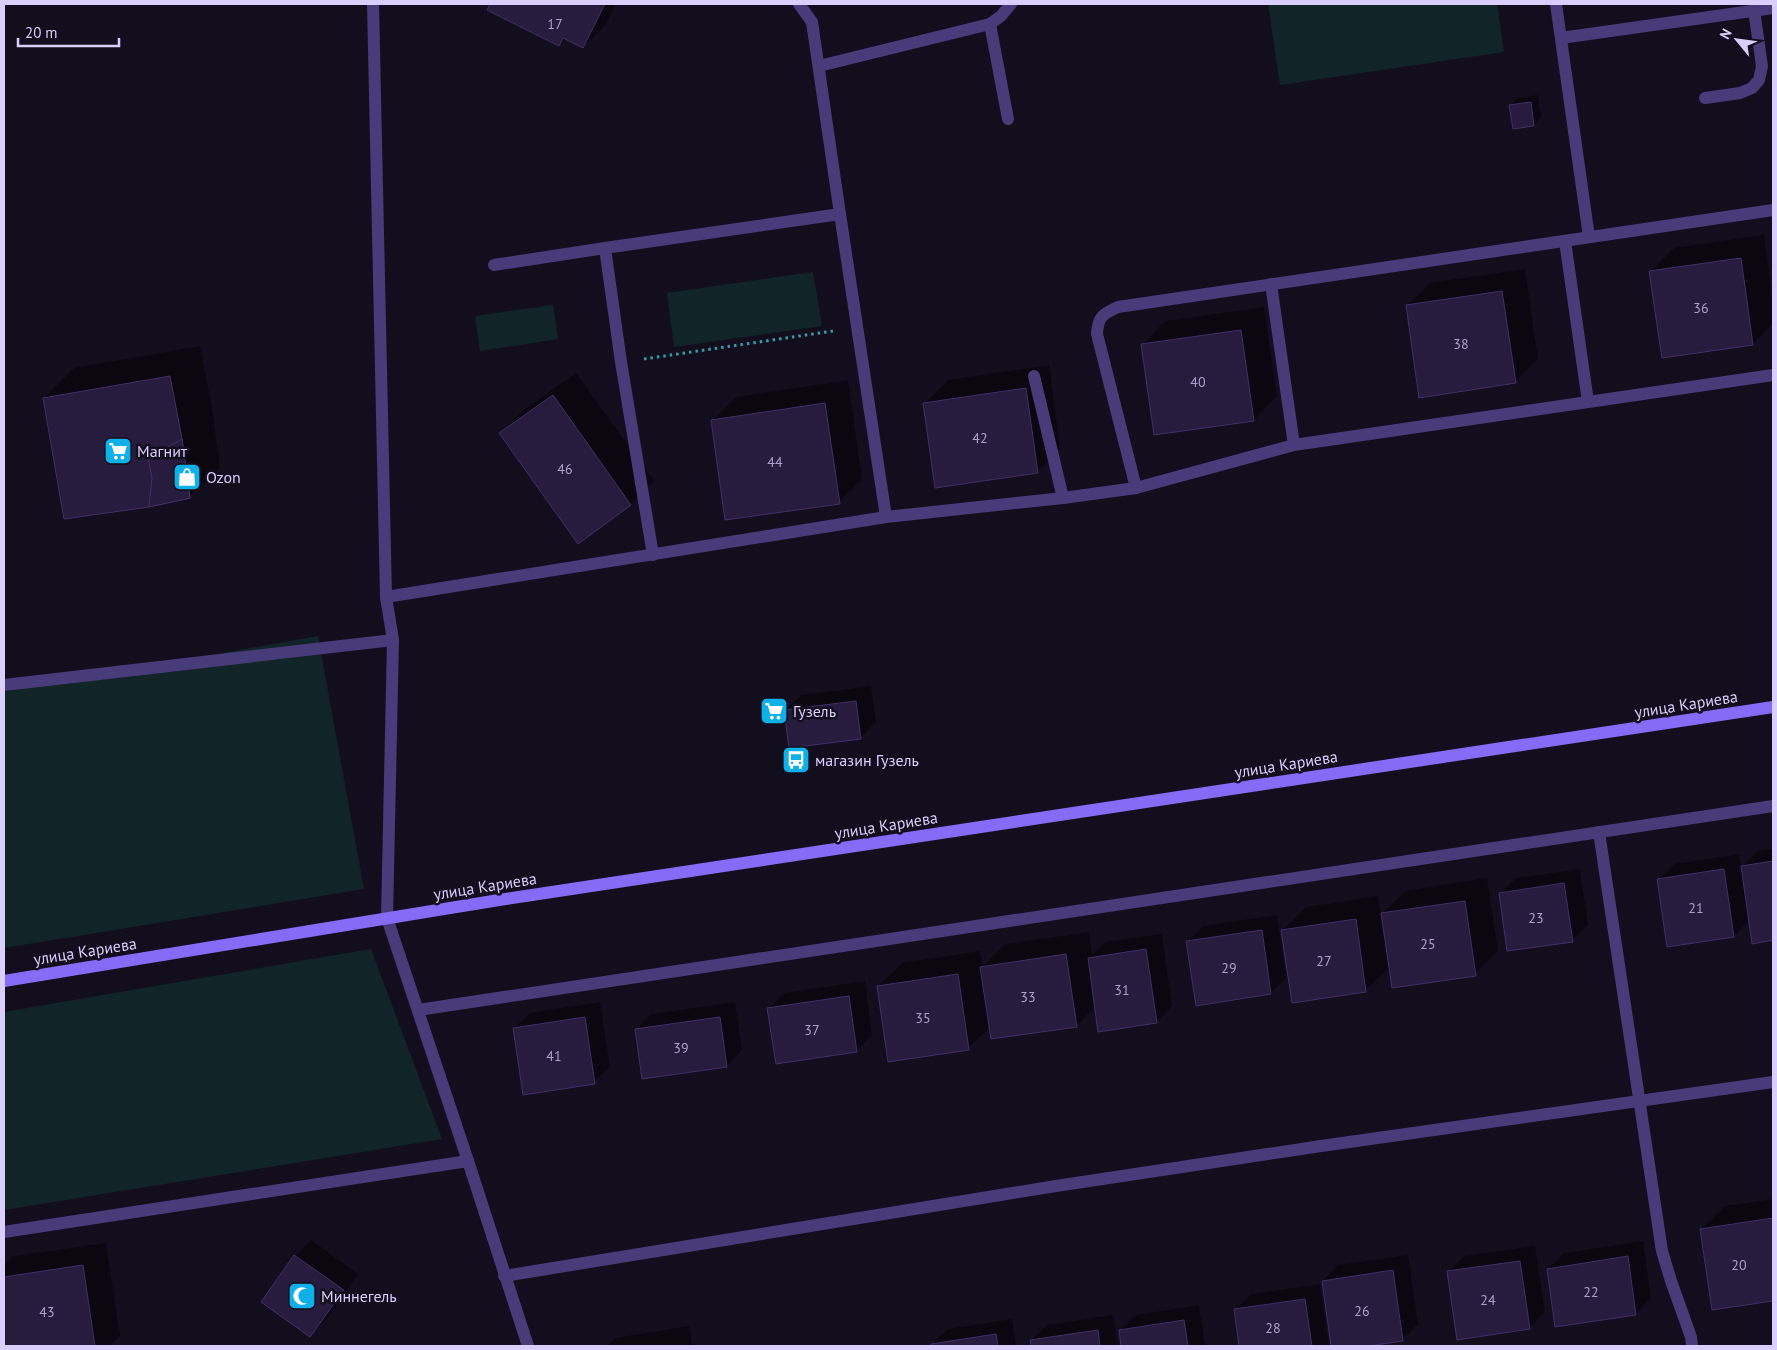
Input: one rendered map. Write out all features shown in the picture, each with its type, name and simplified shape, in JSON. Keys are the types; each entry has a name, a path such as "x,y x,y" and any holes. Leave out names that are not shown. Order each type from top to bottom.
{"main road":[{"name":"улица Кариева","path":"4,981 386,918 1773,707"}],"street":[{"path":"373,4 386,597 393,640 386,918 528,1346"},
{"path":"799,4 812,22 886,517"},
{"path":"819,66 990,24 1001,16 1011,4"},
{"path":"1556,4 1589,237"},
{"path":"1560,38 1773,8"},
{"path":"1705,98 1740,93 1752,88 1759,80 1762,66 1754,10"},
{"path":"990,24 1008,119"},
{"path":"1136,488 1097,334 1098,323 1103,314 1118,307 1773,210"},
{"path":"494,265 840,214"},
{"path":"1565,241 1588,402"},
{"path":"605,248 621,362 653,555"},
{"path":"1270,284 1294,445"},
{"path":"386,597 886,517 1063,498 1136,488 1294,445 1773,375"},
{"path":"1034,376 1063,498"},
{"path":"4,685 393,640"},
{"path":"418,1010 1773,806"},
{"path":"1599,832 1662,1251 1691,1337 1692,1346"},
{"path":"504,1276 1046,1187 1773,1082"},
{"path":"4,1232 468,1161"}],"path":[{"path":"621,362 857,328"}],"green space":[{"path":"1268,4 1497,4 1504,52 1280,85"},
{"path":"813,272 822,326 674,347 667,293"},
{"path":"553,305 558,339 480,351 475,316"},
{"path":"318,636 364,889 4,948 4,692"},
{"path":"371,949 442,1139 4,1210 4,1012"}],"building":[{"path":"490,4 605,4 583,48 563,38 559,46 487,10"},
{"path":"1531,102 1534,126 1513,129 1509,105"},
{"path":"1741,258 1753,345 1662,358 1649,271"},
{"path":"1502,291 1516,383 1419,398 1406,305"},
{"path":"1241,330 1254,421 1154,435 1141,344"},
{"name":"Магнит","path":"170,376 182,439 190,498 149,507 64,519 43,398"},
{"path":"1026,388 1038,473 935,488 923,403"},
{"path":"553,395 631,505 578,544 499,433"},
{"path":"825,403 840,504 725,520 711,420"},
{"path":"182,439 190,498 149,507 152,478 148,458"},
{"path":"856,701 861,739 789,748 784,710"},
{"path":"1773,861 1773,940 1752,944 1741,866"},
{"path":"1724,869 1734,937 1667,947 1657,879"},
{"path":"1564,883 1573,942 1507,951 1499,893"},
{"path":"1465,901 1476,976 1392,988 1381,913"},
{"path":"1356,919 1366,992 1292,1003 1281,930"},
{"path":"1262,930 1271,994 1196,1006 1186,941"},
{"path":"1146,949 1157,1023 1098,1032 1088,958"},
{"path":"1066,954 1077,1027 991,1039 980,967"},
{"path":"958,974 969,1050 888,1062 877,986"},
{"path":"849,996 857,1052 776,1064 767,1008"},
{"path":"585,1017 595,1084 523,1095 513,1028"},
{"path":"720,1017 727,1067 642,1079 635,1029"},
{"path":"1773,1218 1773,1301 1712,1310 1700,1229"},
{"name":"Миннегель","path":"294,1255 344,1290 310,1337 261,1302"},
{"path":"1628,1256 1636,1315 1555,1327 1547,1269"},
{"path":"1520,1261 1530,1329 1457,1340 1447,1271"},
{"path":"83,1265 95,1346 4,1346 4,1277"},
{"path":"1393,1270 1403,1341 1368,1346 1331,1346 1322,1281"},
{"path":"1305,1299 1312,1346 1239,1346 1234,1309"},
{"path":"1184,1320 1188,1346 1121,1346 1119,1330"},
{"path":"1098,1330 1100,1346 1031,1346 1030,1340"},
{"path":"996,1334 998,1346 931,1346 931,1344"}],"place":[{"name":"Магнит","path":"118,451"},
{"name":"Ozon","path":"187,477"},
{"name":"Гузель","path":"774,711"},
{"name":"магазин Гузель","path":"796,760"},
{"name":"Миннегель","path":"302,1296"}]}
